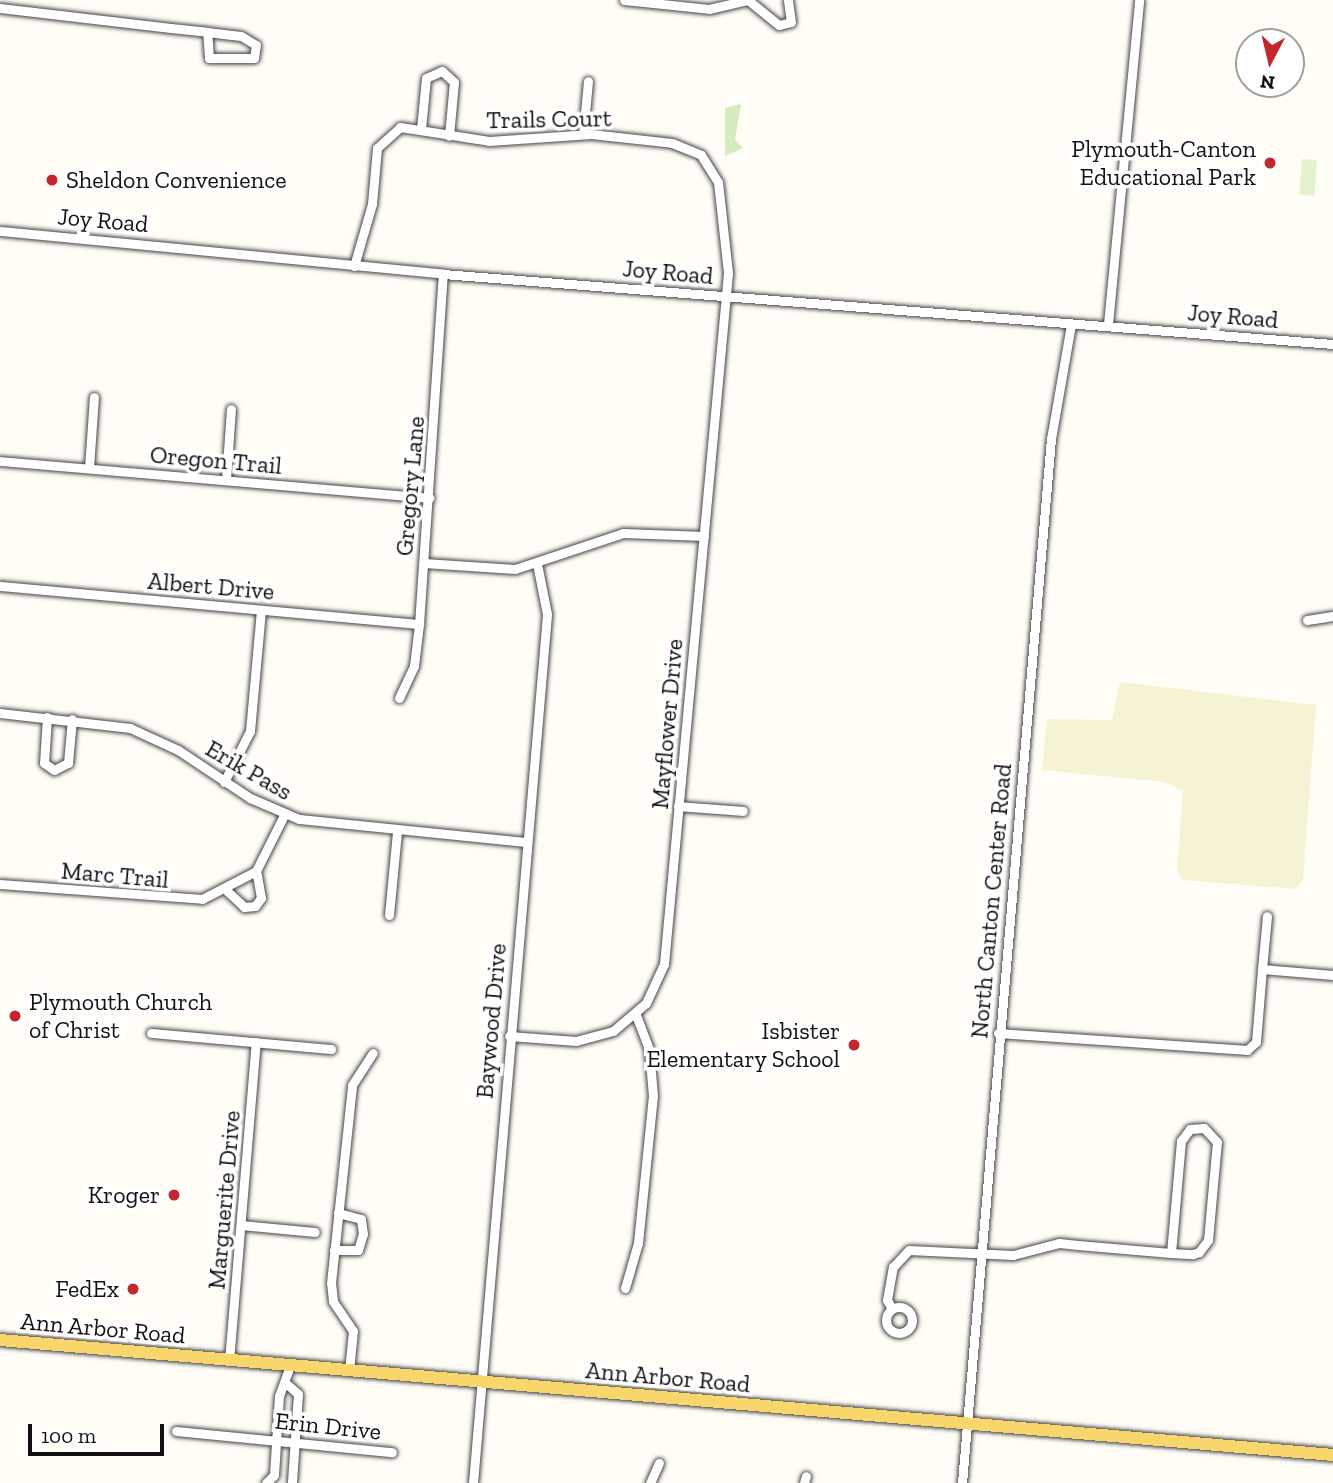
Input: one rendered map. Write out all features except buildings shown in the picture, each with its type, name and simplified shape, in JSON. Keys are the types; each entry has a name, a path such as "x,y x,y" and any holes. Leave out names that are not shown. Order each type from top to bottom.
{"main road":[{"name":"Ann Arbor Road","path":"0,1340 1333,1455"}],"street":[{"path":"624,0 665,2 709,9 747,0 779,25 791,22 788,0"},
{"path":"1108,324 1139,0"},
{"path":"0,8 207,32 251,40 254,58 243,63 209,58 207,32"},
{"path":"421,129 426,78 442,71 454,82 449,136"},
{"path":"583,134 588,81"},
{"name":"Trails Court","path":"354,266 372,204 379,143 400,127 449,136 501,141 583,134 679,144 708,162 721,197 725,296"},
{"name":"Joy Road","path":"0,231 443,274 1070,324 1108,324 1333,344"},
{"name":"Gregory Lane","path":"399,698 414,666 419,624 443,274"},
{"name":"Mayflower Drive","path":"636,1015 664,964 725,296"},
{"name":"North Canton Center Road","path":"962,1483 978,1255 1051,433 1070,324"},
{"path":"89,468 94,397"},
{"path":"226,480 231,409"},
{"name":"Oregon Trail","path":"0,461 429,498"},
{"path":"424,563 499,570 537,564 623,533 704,536"},
{"name":"Baywood Drive","path":"473,1483 547,614 537,564"},
{"name":"Albert Drive","path":"0,586 419,624"},
{"path":"224,782 250,731 261,610"},
{"path":"1307,620 1333,616"},
{"name":"Erik Pass","path":"0,713 72,719 148,734 224,782 284,815 397,831 526,842"},
{"path":"47,717 44,763 54,770 68,763 72,719"},
{"path":"678,806 743,811"},
{"name":"Marc Trail","path":"0,884 179,901 226,891 256,871 284,815"},
{"path":"389,915 397,831"},
{"name":"Marc Trail","path":"226,891 244,907 255,906 261,898 256,871"},
{"path":"998,1033 1247,1050 1256,1042 1266,916"},
{"path":"1262,969 1333,975"},
{"path":"509,1036 586,1040 636,1015 649,1048 653,1096 638,1243 625,1288"},
{"path":"151,1032 331,1049"},
{"name":"Marguerite Drive","path":"229,1361 256,1042"},
{"path":"349,1371 353,1331 330,1294 352,1086 373,1053"},
{"path":"892,1309 889,1281 903,1253 978,1255 1059,1243 1171,1253 1196,1253 1208,1240 1217,1142 1204,1128 1190,1129 1181,1141 1171,1253"},
{"path":"334,1250 358,1250 363,1234 359,1217 338,1213"},
{"path":"241,1225 315,1231"},
{"path":"266,1483 274,1475 279,1396 288,1385 290,1366"},
{"path":"274,1475 292,1480 298,1394 288,1385"},
{"name":"Erin Drive","path":"176,1431 392,1452"},
{"path":"650,1483 659,1463"}],"shaded area":[{"path":"1120,682 1316,705 1303,879 1295,889 1183,880 1177,870 1183,791 1165,782 1042,770 1047,719 1112,720"}],"green space":[{"path":"741,104 735,140 743,148 725,156 725,108"},
{"path":"1302,159 1317,160 1314,196 1299,195"}],"place":[{"name":"Plymouth-Canton Educational Park","path":"1270,163"},
{"name":"Sheldon Convenience","path":"52,180"},
{"name":"Plymouth Church of Christ","path":"15,1016"},
{"name":"Isbister Elementary School","path":"854,1045"},
{"name":"Kroger","path":"174,1195"},
{"name":"FedEx","path":"133,1289"}]}
